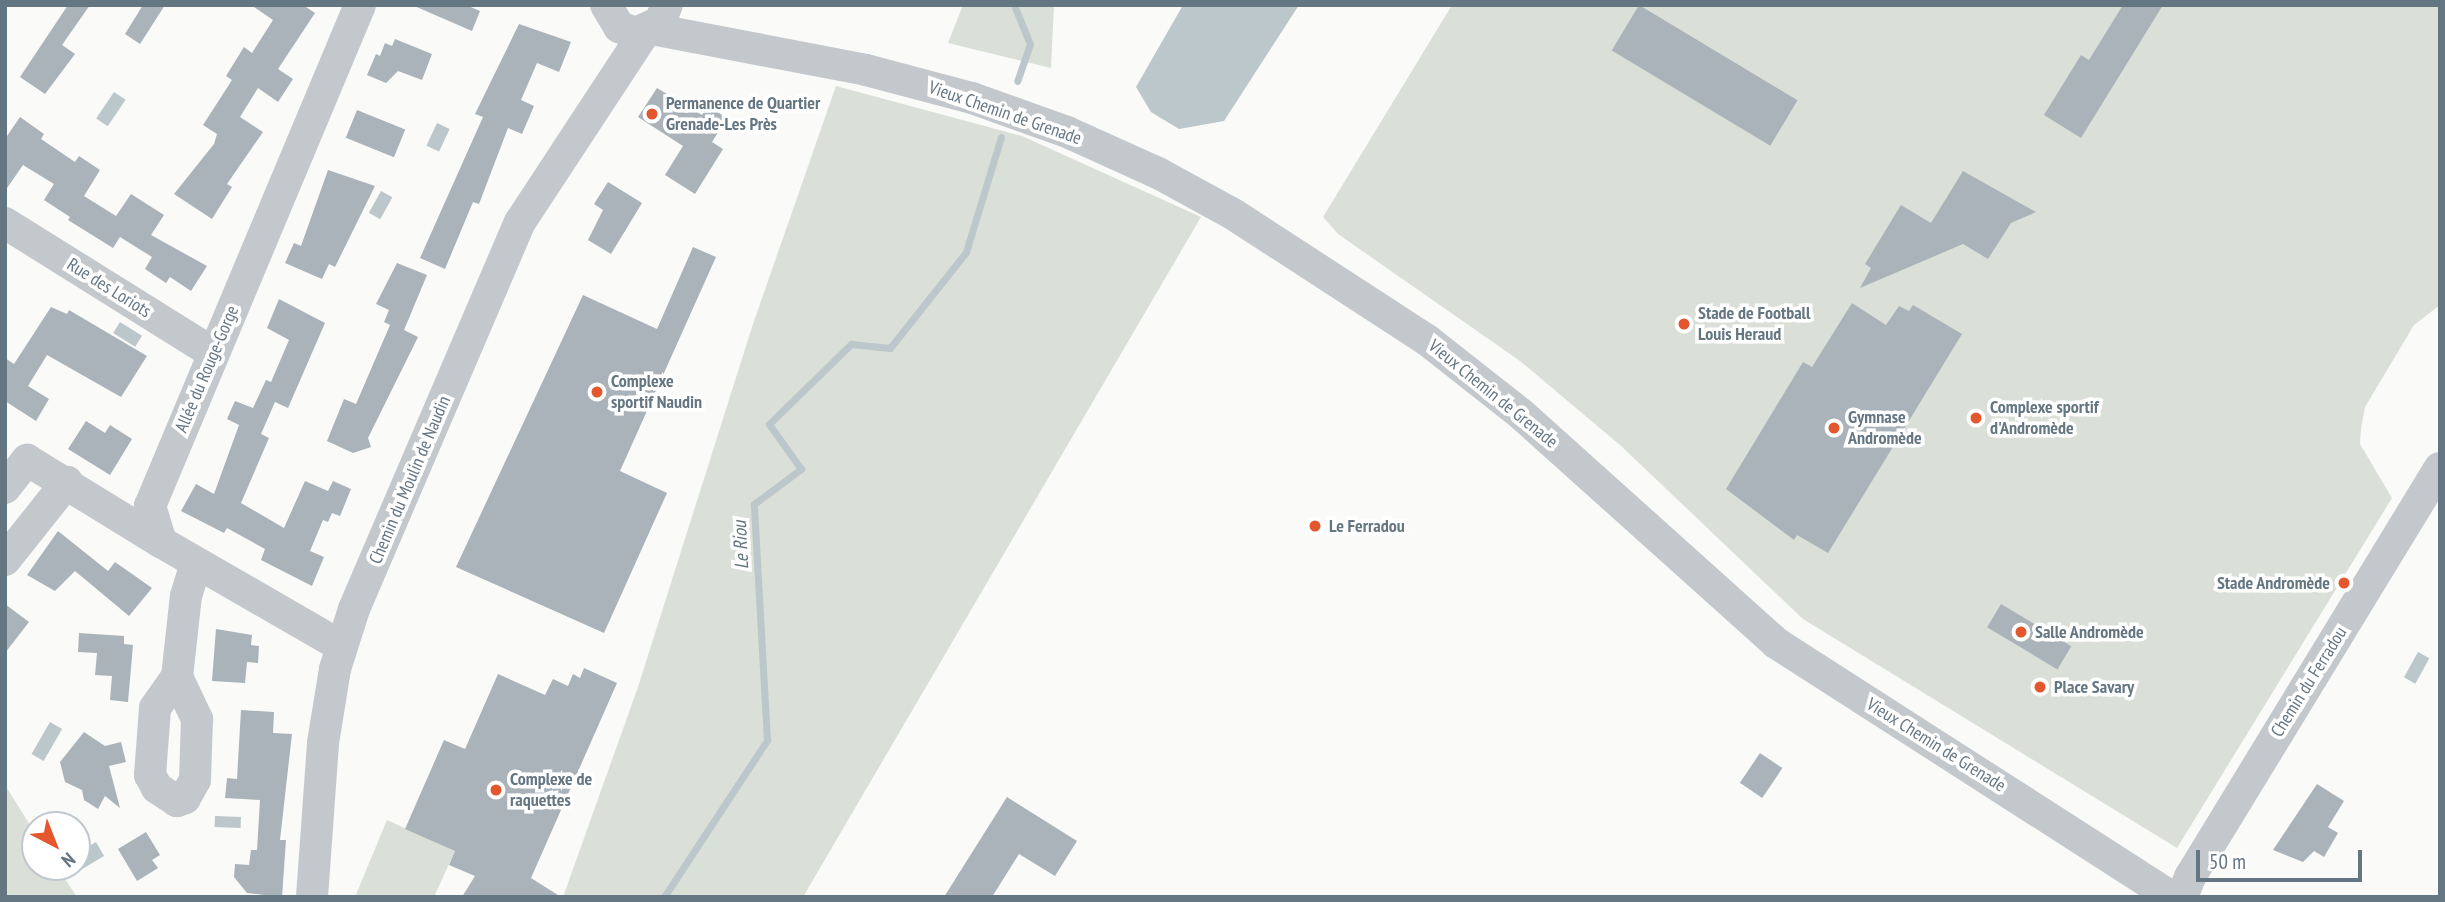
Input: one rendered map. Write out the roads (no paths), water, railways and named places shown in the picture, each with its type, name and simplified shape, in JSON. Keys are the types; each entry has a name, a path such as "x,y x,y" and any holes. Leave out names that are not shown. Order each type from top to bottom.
{"street":[{"name":"Allée du Rouge-Gorge","path":"161,542 150,506 360,5"},
{"name":"Vieux Chemin de Grenade","path":"674,5 733,43"},
{"name":"Vieux Chemin de Grenade","path":"628,16 691,40 733,43 921,84 1020,114 1158,173 1233,214 1427,341 1521,414 1776,643 2171,897"},
{"name":"Chemin du Moulin de Naudin","path":"312,897 323,743 341,646 520,222 603,94 629,62 628,16"},
{"name":"Rue des Loriots","path":"5,223 213,353"},
{"path":"5,488 27,460 67,482 196,565 341,646"},
{"name":"Chemin du Ferradou","path":"2182,897 2190,877 2440,468"},
{"path":"5,560 67,482"},
{"path":"177,677 186,596 196,565"}],"waterway":[{"name":"Le Riou","path":"1014,5 1030,44 1017,81"},
{"name":"Le Riou","path":"664,897 767,740 754,504 801,469 769,424 851,344 890,348 966,252 1001,137"}],"place":[{"name":"Permanence de Quartier Grenade-Les Près","path":"652,114"},
{"name":"Stade de Football Louis Heraud","path":"1684,324"},
{"name":"Complexe sportif Naudin","path":"597,392"},
{"name":"Complexe sportif d'Andromède","path":"1976,418"},
{"name":"Gymnase Andromède","path":"1834,428"},
{"name":"Le Ferradou","path":"1315,526"},
{"name":"Stade Andromède","path":"2344,583"},
{"name":"Salle Andromède","path":"2021,632"},
{"name":"Place Savary","path":"2040,687"},
{"name":"Complexe de raquettes","path":"496,790"}]}
